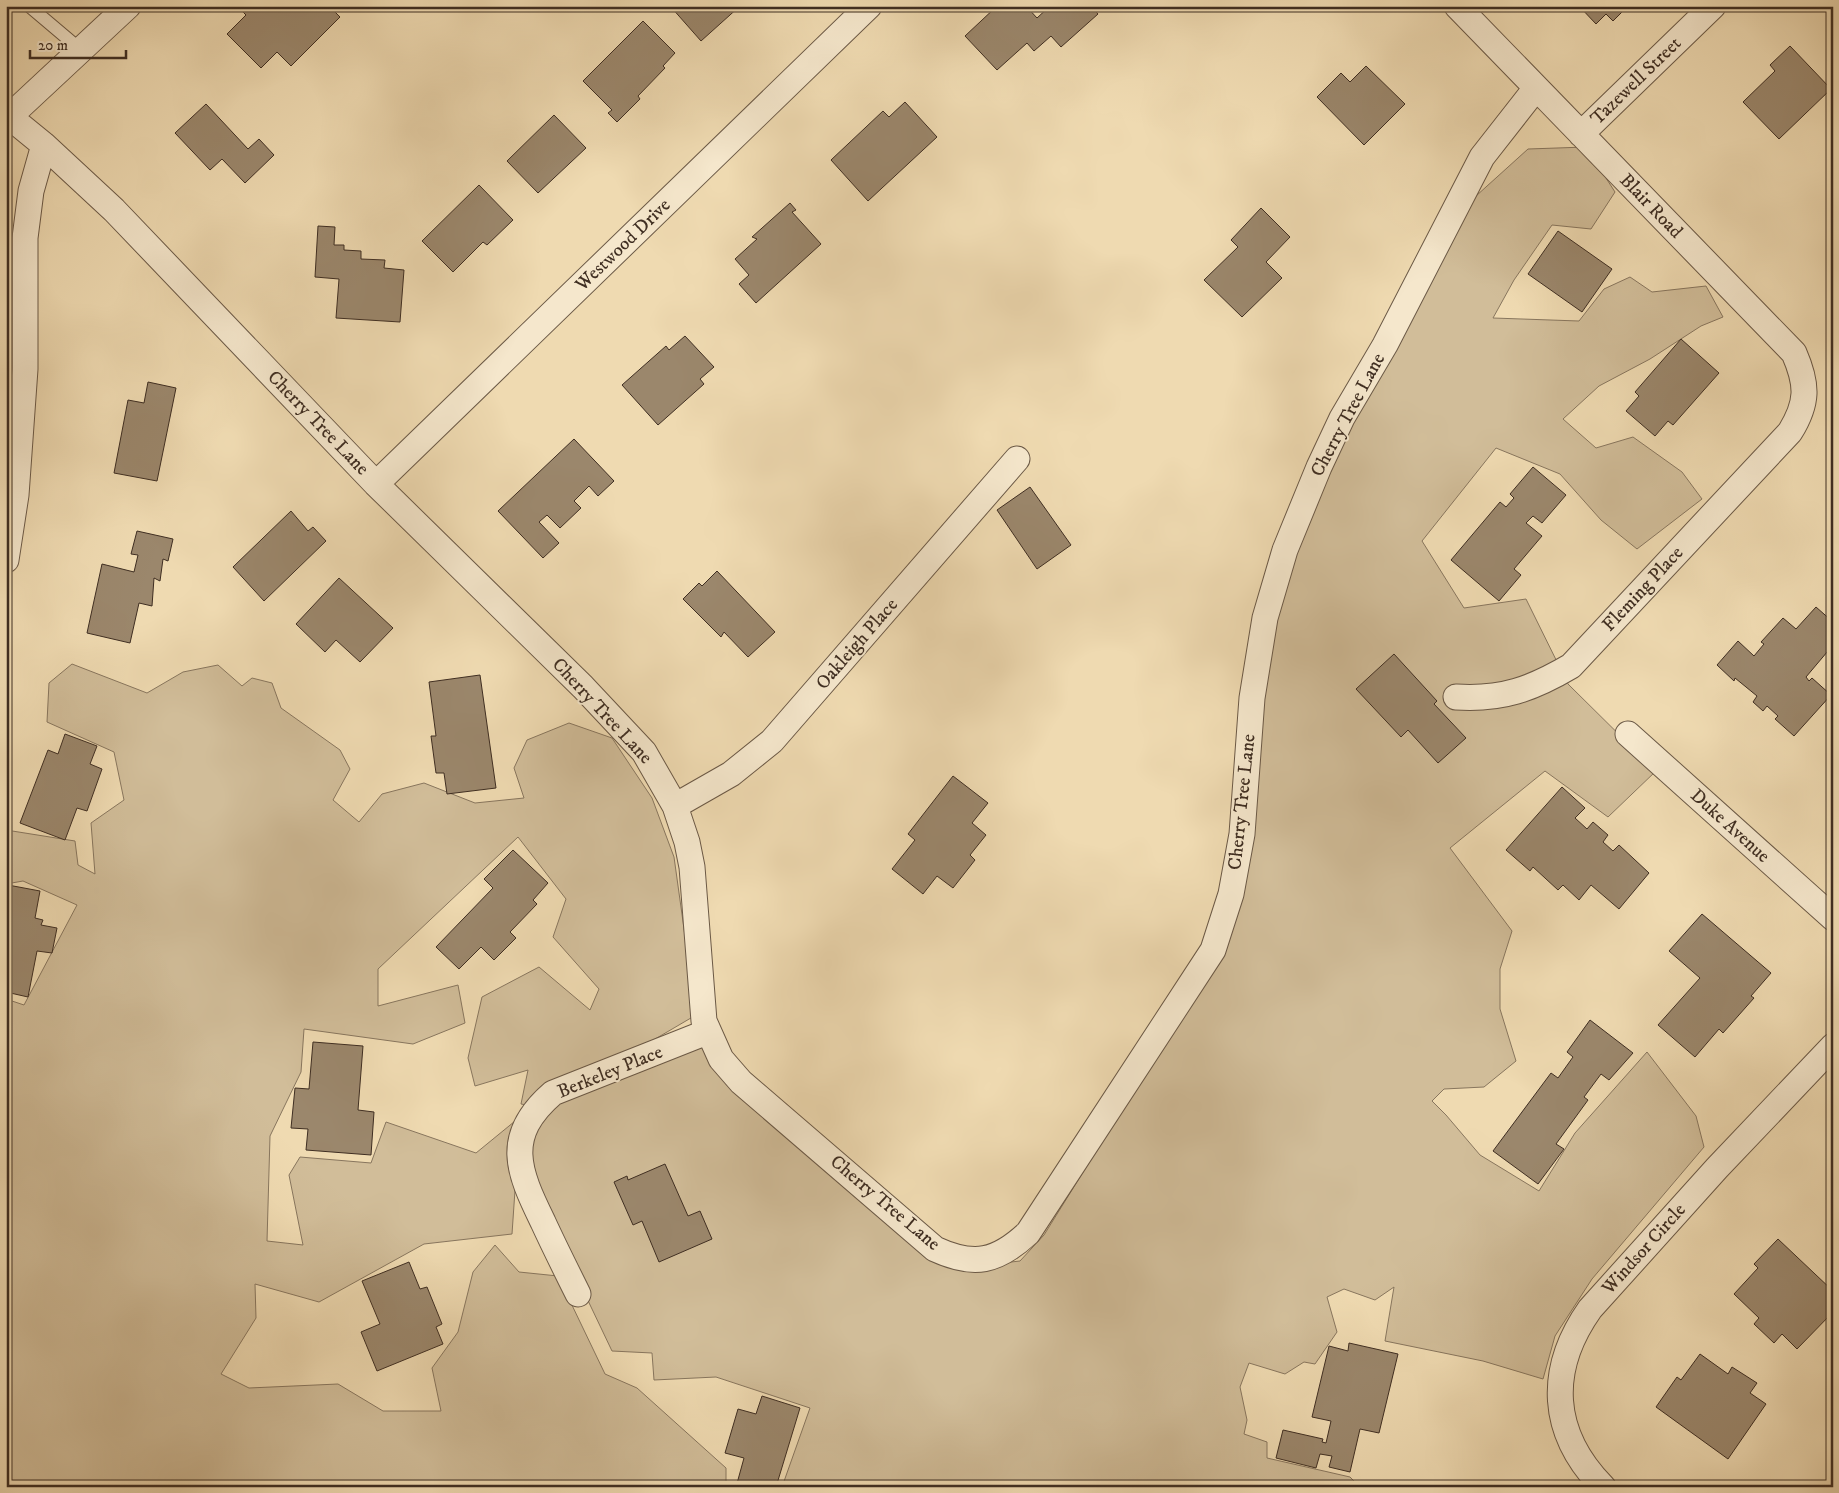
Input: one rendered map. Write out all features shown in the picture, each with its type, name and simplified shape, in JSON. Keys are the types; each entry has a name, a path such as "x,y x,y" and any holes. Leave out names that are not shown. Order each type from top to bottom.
{"street":[{"path":"8,115 128,6"},
{"name":"Westwood Drive","path":"376,484 869,6"},
{"name":"Blair Road","path":"1457,6 1794,353 1803,374 1805,396 1796,423"},
{"name":"Tazewell Street","path":"1581,134 1713,6"},
{"name":"Cherry Tree Lane","path":"8,115 44,145 114,210 376,484 583,687 644,752 675,806 687,842 692,867 704,1021 707,1032 721,1059 741,1082 935,1249 956,1258 974,1260 991,1258 1012,1248 1028,1233 1213,950 1231,894 1242,834 1252,698 1265,618 1285,550 1338,426 1385,345 1482,157 1536,88"},
{"path":"6,560 16,495 25,369 26,238 31,191 44,145"},
{"name":"Fleming Place","path":"1456,697 1506,695 1540,684 1571,666 1790,432 1796,423"},
{"name":"Oakleigh Place","path":"675,806 731,774 772,741 1017,458"},
{"name":"Duke Avenue","path":"1628,734 1833,918"},
{"name":"Berkeley Place","path":"578,1294 521,1174 520,1150 526,1126 539,1106 554,1093 707,1032"},
{"name":"Windsor Circle","path":"1603,1487 1587,1471 1571,1444 1562,1415 1560,1383 1564,1358 1576,1330 1590,1309 1710,1175 1833,1046"}],"lane":[{"path":"29,6 81,50"}],"shaded area":[{"path":"1586,147 1615,192 1591,229 1552,225 1514,280 1493,318 1579,321 1604,289 1630,277 1652,292 1706,286 1723,317 1701,326 1650,359 1599,386 1563,419 1596,448 1633,437 1682,472 1702,499 1637,549 1601,520 1560,474 1496,448 1422,541 1464,608 1526,599 1568,684 1656,771 1608,817 1545,771 1450,848 1512,931 1500,969 1500,1009 1516,1061 1484,1087 1444,1089 1432,1101 1480,1155 1539,1191 1575,1133 1647,1052 1696,1116 1704,1147 1592,1279 1555,1336 1543,1379 1483,1361 1385,1341 1394,1287 1375,1300 1344,1289 1327,1297 1337,1332 1315,1364 1304,1362 1285,1374 1249,1363 1240,1387 1247,1420 1244,1434 1267,1442 1267,1458 1350,1477 1360,1487 782,1487 810,1408 716,1377 654,1380 652,1353 612,1351 532,1183 526,1148 537,1119 560,1097 703,1042 959,1268 1020,1261 1044,1235 1219,953 1271,620 1299,533 1358,402 1476,196 1528,149"},
{"path":"72,664 147,693 183,672 218,665 242,686 252,678 272,683 281,708 340,750 350,769 333,800 359,822 382,794 424,783 475,803 524,798 514,768 527,740 569,723 612,738 652,798 674,857 696,1015 633,1052 532,1106 521,1104 528,1070 475,1086 468,1058 482,997 539,967 590,1010 599,989 553,937 566,899 518,837 378,969 378,1006 458,985 465,1023 413,1044 304,1029 301,1072 270,1136 267,1241 303,1245 289,1175 300,1157 371,1163 386,1122 476,1153 520,1117 512,1234 424,1244 319,1302 255,1284 256,1318 221,1374 249,1388 338,1384 383,1411 441,1411 432,1368 458,1332 473,1272 495,1245 519,1272 558,1276 605,1374 637,1388 726,1468 726,1487 6,1487 6,999 24,1005 77,905 23,881 6,884 6,830 75,841 78,865 95,874 91,823 124,800 114,752 47,722 49,683"}],"building":[{"path":"246,6 329,6 340,17 291,66 277,52 261,68 227,34 246,15 242,11"},
{"path":"672,6 740,6 701,41"},
{"path":"997,6 1026,6 1037,18 1050,6 1091,6 1098,14 1061,47 1051,36 1034,51 1027,43 997,70 965,36"},
{"path":"1579,6 1628,6 1613,21 1606,14 1596,24"},
{"path":"643,21 675,53 663,66 665,68 638,96 640,99 617,122 608,113 612,110 583,81"},
{"path":"1790,46 1831,89 1779,139 1743,102 1775,71 1770,65"},
{"path":"1366,66 1405,104 1364,145 1317,97 1341,73 1350,82"},
{"path":"905,102 937,137 868,201 831,160 883,111 889,117"},
{"path":"206,104 248,149 259,139 274,155 245,183 222,159 210,170 175,133"},
{"path":"554,115 586,148 538,193 507,161"},
{"path":"479,185 513,220 487,245 483,242 453,272 422,241"},
{"path":"790,203 796,210 792,212 821,244 756,303 739,284 749,275 735,259 757,239 752,237"},
{"path":"1261,208 1290,237 1266,262 1282,278 1242,317 1204,280 1238,247 1231,240"},
{"path":"318,226 335,227 334,245 344,245 344,250 361,251 361,259 385,260 384,268 404,270 400,322 336,318 339,279 315,277"},
{"path":"1558,231 1612,269 1582,312 1528,274"},
{"path":"685,336 714,367 700,379 704,384 658,425 622,385 666,346 669,350"},
{"path":"1681,339 1719,373 1673,425 1668,421 1655,436 1626,411 1639,396 1635,392"},
{"path":"148,382 176,388 157,481 114,473 128,400 144,403"},
{"path":"574,439 614,481 598,496 589,486 574,501 581,508 560,528 547,515 539,522 559,543 543,558 498,511"},
{"path":"1833,460 1833,470 1828,466"},
{"path":"1533,467 1566,495 1542,523 1533,516 1526,523 1542,536 1514,569 1521,575 1499,601 1451,560 1500,502 1506,507 1514,498 1510,494"},
{"path":"1030,487 1071,545 1037,569 997,510"},
{"path":"291,511 308,531 313,527 326,541 264,601 233,567"},
{"path":"137,531 173,539 168,561 163,559 160,581 154,578 152,606 139,603 130,643 87,633 102,564 134,572 138,555 131,554"},
{"path":"717,571 775,632 748,657 724,632 721,637 683,599 699,583 702,586"},
{"path":"339,578 393,628 360,662 336,640 325,652 296,624"},
{"path":"1816,607 1833,622 1833,645 1806,677 1809,681 1812,678 1831,695 1794,736 1775,719 1778,716 1767,706 1763,711 1753,702 1757,696 1735,678 1734,681 1717,665 1738,641 1754,656 1764,644 1761,642 1783,618 1796,629"},
{"path":"1394,654 1437,701 1434,704 1466,738 1438,763 1408,730 1401,737 1356,689"},
{"path":"480,675 496,788 447,794 444,773 436,773 431,736 436,736 429,682"},
{"path":"65,734 97,746 90,764 102,769 87,811 77,808 65,840 20,823 48,750 58,754"},
{"path":"953,776 988,803 972,823 986,835 970,855 975,860 953,888 937,876 923,894 892,869 915,840 908,834"},
{"path":"1562,787 1585,808 1575,818 1587,829 1593,822 1608,835 1603,842 1613,851 1619,845 1649,873 1619,909 1591,885 1579,900 1563,885 1558,890 1533,867 1530,871 1506,850"},
{"path":"513,850 548,883 533,900 537,904 510,932 516,938 494,960 481,947 459,969 436,947 493,888 484,879"},
{"path":"8,885 40,891 35,918 43,920 41,925 57,928 52,953 37,951 28,997 6,992"},
{"path":"1702,914 1771,973 1751,996 1754,998 1723,1033 1719,1029 1695,1057 1658,1025 1700,978 1669,951"},
{"path":"1590,1020 1633,1053 1609,1080 1601,1074 1584,1097 1588,1100 1556,1144 1564,1149 1538,1184 1493,1151 1551,1073 1558,1078 1573,1057 1567,1052"},
{"path":"313,1042 363,1046 358,1110 374,1112 371,1155 306,1150 308,1129 291,1128 295,1088 309,1089"},
{"path":"665,1164 688,1216 700,1211 712,1239 659,1262 642,1221 633,1225 614,1182 627,1176 628,1180"},
{"path":"1778,1239 1833,1291 1833,1312 1797,1349 1782,1334 1774,1343 1754,1324 1759,1318 1734,1294 1758,1268 1754,1264"},
{"path":"409,1262 420,1289 427,1287 442,1324 436,1327 443,1344 377,1371 361,1332 380,1324 362,1281"},
{"path":"1349,1343 1398,1354 1379,1433 1360,1429 1350,1472 1329,1467 1332,1456 1320,1454 1316,1468 1276,1458 1283,1430 1323,1439 1322,1442 1326,1443 1331,1421 1312,1417 1329,1346 1348,1351"},
{"path":"1700,1354 1728,1374 1732,1367 1757,1383 1750,1393 1766,1404 1728,1459 1656,1407 1677,1377 1681,1380"},
{"path":"762,1396 800,1408 776,1487 736,1487 744,1458 725,1453 738,1409 756,1414"},
{"path":"509,1483 523,1487 508,1487"},
{"path":"526,1483 539,1487 526,1487"}]}
